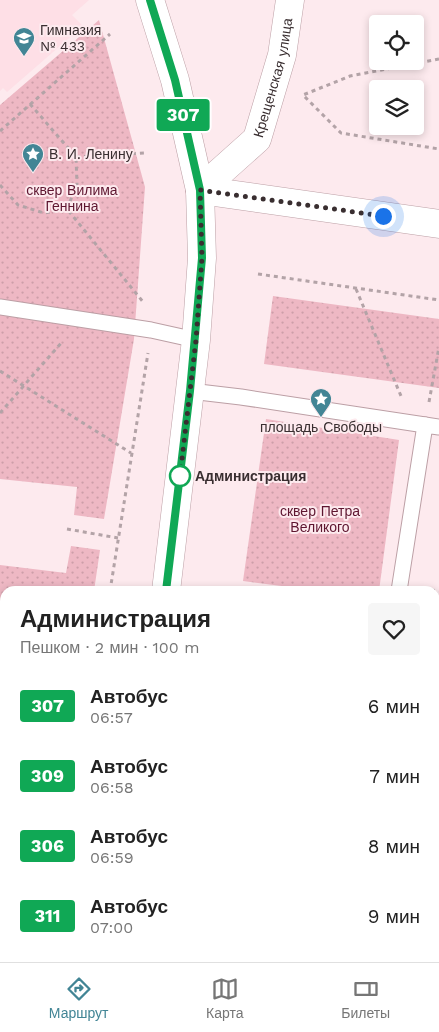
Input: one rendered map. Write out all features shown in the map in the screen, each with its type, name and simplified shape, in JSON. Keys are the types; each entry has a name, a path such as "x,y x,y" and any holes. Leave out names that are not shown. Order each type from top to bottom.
{"main road":[{"path":"150,0 175,80 200,190 202,258 196,340 167,586"},
{"name":"Крещенская улица","path":"200,190 256,139 282,55 290,0"},
{"path":"200,190 439,224"}],"lane":[{"path":"0,307 151,330 196,340"},
{"path":"190,391 425,424 400,586"}],"path":[{"path":"0,131 110,34"},
{"path":"439,59 350,76 303,95 341,133 439,149"},
{"path":"30,104 76,157 77,184 67,209"},
{"path":"76,157 146,153"},
{"path":"0,185 18,206 44,213 67,209"},
{"path":"67,209 146,306"},
{"path":"258,274 439,300"},
{"path":"356,288 425,424"},
{"path":"0,413 81,320"},
{"path":"111,586 151,330"},
{"path":"425,424 439,347"},
{"path":"0,371 131,453"},
{"path":"67,528 118,538"}],"shaded area":[{"name":"Гимназия № 433","path":"0,0 89,0 72,15 83,26 7,92 3,88 0,91"}],"green space":[{"name":"сквер Вилима Геннина","path":"99,20 145,187 134,339 104,519 74,515 77,487 0,479 0,105"},
{"path":"273,296 439,319 439,388 264,364"},
{"name":"сквер Петра Великого","path":"266,419 399,440 380,586 282,586 243,581"},
{"path":"71,546 100,550 95,586 0,586 0,565 66,573"}],"bus line":[{"name":"307","path":"150,0 175,80 200,190 202,258 196,340 167,586"}],"place":[{"name":"Гимназия № 433","path":"24,57"},
{"name":"В. И. Ленину","path":"33,173"},
{"name":"площадь Свободы","path":"321,418"},
{"name":"Администрация","path":"180,476"}],"route":[{"path":"180,476 196,340 202,258 200,190 383,216"}]}
